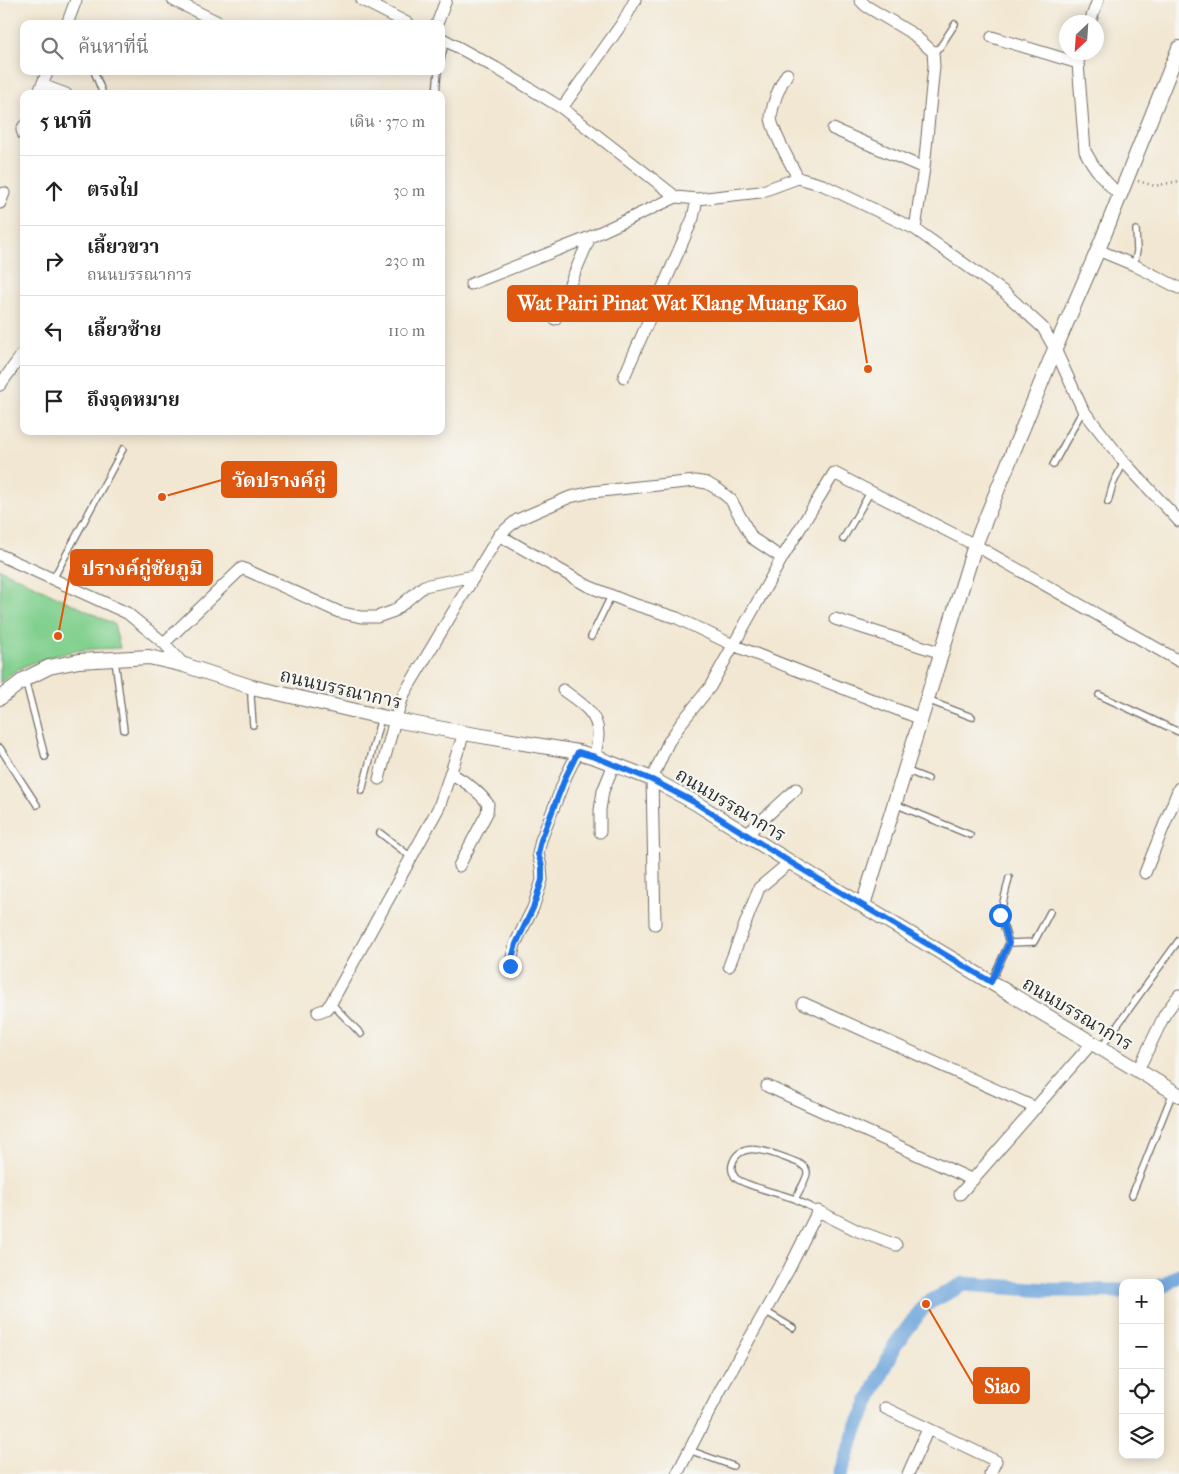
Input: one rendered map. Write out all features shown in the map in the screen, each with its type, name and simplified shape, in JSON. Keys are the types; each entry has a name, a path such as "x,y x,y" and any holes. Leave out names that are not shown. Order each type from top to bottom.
{"street":[{"path":"68,20 76,0"},
{"path":"173,0 214,20"},
{"path":"362,0 401,20"},
{"path":"438,20 446,0"},
{"path":"562,108 622,22 635,0"},
{"path":"860,0 866,6 913,34 933,52 934,66 924,168 915,229"},
{"path":"1093,15 1098,0"},
{"path":"992,37 1059,53"},
{"path":"445,40 562,108 676,197"},
{"path":"863,905 975,545 1128,176 1174,77 1179,48"},
{"path":"1080,60 1085,151 1099,175 1120,196"},
{"path":"787,74 778,90 771,119 798,178"},
{"path":"40,90 46,75"},
{"path":"833,129 924,168"},
{"path":"472,284 590,237 676,197 697,199 760,192 798,178 823,185 915,229 1004,292 1043,328 1055,349 1083,410 1124,462 1179,521"},
{"path":"624,377 693,218 697,199"},
{"path":"555,319 590,237"},
{"path":"1098,250 1179,287"},
{"path":"0,385 20,358"},
{"path":"655,924 652,780 668,743 710,687 782,558 834,473 975,545 1179,661"},
{"path":"379,779 404,694 499,535 517,520 570,497 592,492 695,481 707,483 731,500 752,538 782,558"},
{"path":"499,535 588,586 630,603 677,618 733,645 921,719"},
{"path":"0,555 127,613 164,643 184,665"},
{"path":"164,643 242,568 339,612 376,618 394,611 424,586 474,576"},
{"path":"835,619 942,653"},
{"name":"ถนนบรรณาการ","path":"0,698 25,679 49,667 79,661 149,658 184,665 252,687 381,717 578,752 595,757 652,780 694,802 790,862 1176,1093"},
{"path":"563,690 588,708 597,720 598,735 595,757"},
{"path":"318,1012 326,1009 331,1003 439,807 464,733"},
{"path":"510,966 516,944 533,908 542,880 542,866 538,854 541,840 566,776 578,752"},
{"path":"600,832 603,791 614,764"},
{"path":"450,772 467,782 481,794 488,804 487,813 459,866"},
{"path":"1145,873 1174,817 1179,788"},
{"path":"746,835 796,789"},
{"path":"729,966 759,888 790,862"},
{"path":"1138,1070 1165,1014 1179,995"},
{"path":"803,1003 1036,1108"},
{"path":"960,1194 1036,1108 1097,1046"},
{"path":"767,1086 973,1180"},
{"path":"677,1474 789,1269 818,1211 858,1231 896,1245"},
{"path":"885,1408 996,1461 990,1474"},
{"path":"908,1474 928,1429"}],"lane":[{"path":"933,52 940,47 955,24"},
{"path":"96,75 101,90"},
{"path":"436,90 438,75"},
{"path":"1134,265 1137,251 1136,230"},
{"path":"1053,465 1083,410"},
{"path":"53,579 123,449"},
{"path":"1108,502 1113,484 1124,462"},
{"path":"843,539 871,491"},
{"path":"592,638 611,596"},
{"path":"115,658 124,730"},
{"path":"25,679 45,757"},
{"path":"252,687 253,725"},
{"path":"1099,695 1179,732"},
{"path":"927,700 972,716"},
{"path":"362,791 381,717"},
{"path":"0,748 36,805"},
{"path":"905,770 928,779"},
{"path":"895,804 970,835"},
{"path":"380,833 411,857"},
{"path":"991,982 1009,943 1000,915 1009,878"},
{"path":"1009,943 1034,942 1050,912"},
{"path":"1097,1046 1178,940"},
{"path":"331,1003 361,1034"},
{"path":"1132,1195 1176,1093"},
{"path":"795,1199 806,1177 805,1167 799,1163 754,1148 745,1150 736,1156 732,1166 735,1178 747,1184 795,1199 818,1211"},
{"path":"765,1311 793,1328"},
{"path":"689,1450 732,1466"}],"path":[{"path":"1128,176 1155,186 1178,183 1179,181"}],"green space":[{"path":"0,569 114,624 120,648 82,650 46,658 16,671 0,683"}],"waterway":[{"path":"1164,1285 1179,1275"},
{"path":"840,1474 856,1429 895,1345 926,1304 964,1284 1048,1290 1119,1291"}],"place":[{"name":"Wat Pairi Pinat Wat Klang Muang Kao","path":"868,369"},
{"name":"วัดปรางค์กู่","path":"162,497"},
{"name":"ปรางค์กู่ชัยภูมิ","path":"58,636"},
{"name":"Siao","path":"926,1304"}],"route":[{"path":"510,966 516,944 533,908 542,880 542,866 538,854 541,840 566,776 578,752 652,780 694,802 790,862 991,982 1009,943 1000,915"}]}
